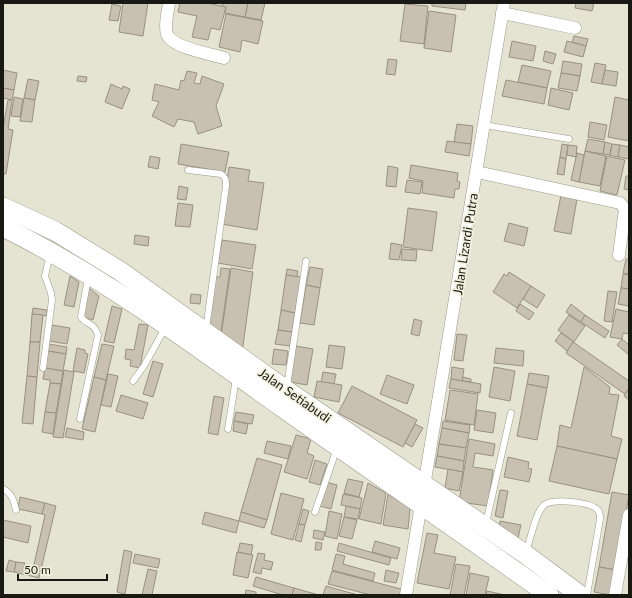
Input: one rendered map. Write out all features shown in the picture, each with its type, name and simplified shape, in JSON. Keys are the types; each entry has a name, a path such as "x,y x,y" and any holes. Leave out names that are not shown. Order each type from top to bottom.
{"main road":[{"name":"Jalan Setiabudi","path":"3,207 55,230 120,271 286,390 525,554 580,595"},
{"name":"Jalan Setiabudi","path":"3,227 89,274 167,324 337,447 422,504 549,595"}],"street":[{"path":"169,3 166,27 170,39 178,44 224,58"},
{"path":"503,8 575,28"},
{"name":"Jalan Lizardi Putra","path":"406,595 503,8"},
{"path":"476,172 620,203 625,209 619,255"},
{"path":"615,595 629,515"}],"lane":[{"path":"484,125 569,139"},
{"path":"188,170 221,174 226,180 205,333"},
{"path":"43,368 52,300 45,276 51,252"},
{"path":"286,390 306,261"},
{"path":"80,419 98,335 96,328 84,321 81,317 89,274"},
{"path":"133,381 144,366 167,324"},
{"path":"228,429 237,375"},
{"path":"485,526 511,413"},
{"path":"315,512 337,447"},
{"path":"3,489 9,492 12,496 16,510"},
{"path":"525,554 539,512 545,505 550,502 565,501 586,504 597,509 600,519 587,595"}],"building":[{"path":"123,3 148,3 143,36 119,32"},
{"path":"180,3 207,3 226,7 220,30 211,28 208,40 192,37 197,16 178,12"},
{"path":"223,3 248,3 245,17 225,13 226,7 222,6"},
{"path":"248,3 265,3 261,20 245,17"},
{"path":"432,3 466,3 465,10 432,6"},
{"path":"576,3 594,3 592,11 575,8"},
{"path":"112,4 121,6 118,21 109,20"},
{"path":"405,4 428,6 424,44 400,41"},
{"path":"429,11 456,15 451,52 424,48"},
{"path":"226,14 263,21 258,44 242,40 240,52 219,47"},
{"path":"574,36 588,39 586,46 572,42"},
{"path":"512,41 536,46 533,61 509,57"},
{"path":"567,41 586,46 583,57 564,52"},
{"path":"545,51 556,54 553,64 543,61"},
{"path":"388,59 397,60 395,75 386,74"},
{"path":"563,61 582,64 580,76 561,73"},
{"path":"595,63 606,65 602,84 591,82"},
{"path":"522,65 551,71 547,88 518,82"},
{"path":"3,70 17,73 14,90 3,88"},
{"path":"605,70 618,72 616,86 602,84"},
{"path":"187,71 197,73 194,83 200,84 202,76 224,84 216,106 222,126 198,134 194,122 178,119 174,127 152,116 159,102 152,100 155,84 179,90 181,80 184,81"},
{"path":"561,73 580,76 577,91 558,88"},
{"path":"78,76 87,77 86,82 77,81"},
{"path":"28,79 39,81 35,100 24,98"},
{"path":"506,80 547,88 544,104 502,96"},
{"path":"111,84 122,89 123,86 130,89 122,109 105,102"},
{"path":"3,88 14,90 12,100 3,98"},
{"path":"551,88 573,93 569,110 548,105"},
{"path":"14,97 23,99 20,117 11,116"},
{"path":"615,97 629,100 629,141 608,137"},
{"path":"24,98 35,100 32,122 20,121"},
{"path":"8,100 12,100 8,129 13,130 6,174 3,174 3,128"},
{"path":"590,122 607,125 604,140 588,137"},
{"path":"457,124 473,126 471,144 454,142"},
{"path":"588,139 605,142 603,154 585,151"},
{"path":"447,141 471,144 469,156 445,152"},
{"path":"605,142 612,144 610,155 603,154"},
{"path":"181,144 229,152 225,172 178,164"},
{"path":"562,144 568,145 566,159 560,157"},
{"path":"612,144 620,145 618,157 610,155"},
{"path":"568,145 577,146 576,157 567,155"},
{"path":"620,145 629,147 629,159 618,157"},
{"path":"585,151 606,156 600,186 579,182"},
{"path":"577,153 584,155 579,182 571,180"},
{"path":"150,156 160,158 158,169 148,167"},
{"path":"607,156 625,160 617,195 600,191"},
{"path":"560,157 566,159 564,175 557,174"},
{"path":"411,165 458,173 457,181 460,182 459,189 455,189 454,198 422,193 423,181 409,178"},
{"path":"388,166 398,168 396,187 386,186"},
{"path":"229,167 250,170 248,181 264,183 257,230 221,224"},
{"path":"626,176 629,176 629,190 624,189"},
{"path":"407,180 422,182 420,194 405,192"},
{"path":"179,186 188,188 186,200 177,199"},
{"path":"561,195 577,199 571,234 554,231"},
{"path":"178,203 193,205 190,227 175,226"},
{"path":"408,208 437,212 432,251 403,247"},
{"path":"509,223 528,228 524,246 504,241"},
{"path":"135,235 149,237 148,246 134,244"},
{"path":"222,240 256,245 252,269 218,263"},
{"path":"391,243 402,245 399,260 389,259"},
{"path":"402,249 417,250 416,261 401,260"},
{"path":"626,259 629,259 629,274 623,273"},
{"path":"310,267 323,269 320,288 306,285"},
{"path":"221,268 230,269 221,332 207,330 215,277 220,277"},
{"path":"231,268 253,272 242,353 221,336"},
{"path":"287,269 298,271 297,277 286,275"},
{"path":"509,272 531,286 517,308 493,292 504,274 507,276"},
{"path":"623,274 629,275 629,289 621,288"},
{"path":"286,275 301,277 295,313 281,310"},
{"path":"70,276 79,282 74,307 64,305"},
{"path":"306,285 320,288 314,325 300,323"},
{"path":"531,286 545,295 537,308 523,299"},
{"path":"89,288 99,296 93,320 82,317"},
{"path":"621,288 629,289 629,306 618,304"},
{"path":"608,291 617,292 612,322 604,321"},
{"path":"191,294 201,295 200,304 190,303"},
{"path":"520,304 534,313 529,320 516,311"},
{"path":"571,304 585,315 581,322 566,312"},
{"path":"112,306 122,309 114,343 104,341"},
{"path":"33,308 47,310 47,316 32,314"},
{"path":"616,309 629,312 629,334 623,333 622,339 610,337"},
{"path":"281,310 295,313 292,332 278,330"},
{"path":"32,314 43,315 40,342 30,342"},
{"path":"569,315 585,326 574,342 558,330"},
{"path":"585,315 609,331 605,338 581,322"},
{"path":"414,319 422,321 419,336 411,334"},
{"path":"139,324 148,325 140,368 130,366 131,360 125,359 126,349 134,350"},
{"path":"52,325 70,328 67,344 49,341"},
{"path":"278,330 292,332 290,346 275,344"},
{"path":"561,333 574,342 567,351 555,341"},
{"path":"457,334 467,335 463,361 454,360"},
{"path":"622,339 629,345 629,355 617,345"},
{"path":"30,342 40,342 37,377 27,376"},
{"path":"573,342 629,381 629,388 625,394 566,353"},
{"path":"49,344 67,347 66,354 48,351"},
{"path":"102,344 114,346 106,380 94,377"},
{"path":"329,345 345,347 342,369 326,367"},
{"path":"296,346 313,349 307,385 290,382"},
{"path":"77,348 85,350 85,353 88,354 84,373 73,371"},
{"path":"496,348 524,351 523,366 494,363"},
{"path":"274,349 288,351 286,365 272,364"},
{"path":"48,351 66,354 63,371 45,368"},
{"path":"153,361 163,364 153,397 143,394"},
{"path":"452,367 464,369 462,381 451,379"},
{"path":"494,367 515,371 510,401 489,397"},
{"path":"584,367 610,387 609,394 619,395 611,436 622,439 617,459 557,446 560,425 571,428"},
{"path":"45,368 63,371 61,384 50,383 50,380 43,379"},
{"path":"64,370 74,372 63,438 53,437"},
{"path":"323,372 336,374 334,384 321,382"},
{"path":"529,373 549,376 547,388 527,384"},
{"path":"108,374 118,376 111,407 101,405"},
{"path":"387,375 414,385 407,404 380,394"},
{"path":"27,376 37,377 33,424 22,423"},
{"path":"94,377 106,380 95,432 82,429"},
{"path":"463,377 471,379 471,382 462,381"},
{"path":"451,379 481,384 480,393 449,388"},
{"path":"317,381 342,385 339,402 314,397"},
{"path":"50,383 61,384 56,413 45,412"},
{"path":"527,384 547,388 537,440 517,436"},
{"path":"352,386 417,420 403,447 338,413"},
{"path":"629,388 629,400 624,396"},
{"path":"450,390 478,394 474,425 445,420"},
{"path":"121,395 148,403 143,419 116,411"},
{"path":"214,396 224,398 218,435 208,433"},
{"path":"477,410 496,413 493,433 474,430"},
{"path":"45,412 56,413 53,434 42,432"},
{"path":"236,412 254,415 252,424 234,421"},
{"path":"234,421 248,424 246,434 233,431"},
{"path":"443,421 470,425 469,433 442,428"},
{"path":"415,424 423,428 412,447 405,443"},
{"path":"67,428 84,432 83,440 65,437"},
{"path":"442,428 469,433 466,448 439,444"},
{"path":"296,435 311,439 307,453 314,456 307,479 284,472"},
{"path":"469,439 495,444 493,456 475,453 473,467 493,470 488,506 459,502"},
{"path":"267,441 291,446 288,459 264,453"},
{"path":"439,444 466,448 464,461 437,456"},
{"path":"557,446 617,459 609,494 549,481"},
{"path":"437,456 464,461 463,472 435,467"},
{"path":"508,457 529,462 528,468 532,469 529,482 504,477"},
{"path":"257,458 282,465 267,520 241,512"},
{"path":"315,460 327,464 320,485 309,482"},
{"path":"448,469 463,472 459,491 445,488"},
{"path":"348,479 363,482 359,497 344,493"},
{"path":"326,482 337,485 331,509 320,506"},
{"path":"368,483 386,493 381,524 359,519"},
{"path":"500,490 508,491 503,518 495,516"},
{"path":"612,492 629,495 616,570 599,567"},
{"path":"281,493 304,499 293,540 271,534"},
{"path":"343,494 362,498 360,509 341,505"},
{"path":"388,494 410,508 408,529 383,525"},
{"path":"20,497 45,503 42,514 18,509"},
{"path":"45,503 56,506 39,578 14,572 16,562 25,563 24,567 33,569 45,515 42,514"},
{"path":"346,506 360,509 358,519 344,517"},
{"path":"303,509 309,511 305,525 299,524"},
{"path":"329,511 342,514 337,539 325,536"},
{"path":"205,512 239,521 236,533 202,524"},
{"path":"241,512 267,520 264,528 239,521"},
{"path":"344,517 357,520 352,539 339,536"},
{"path":"3,520 31,526 28,543 3,537"},
{"path":"500,521 521,525 518,538 498,534"},
{"path":"299,524 305,525 301,542 295,540"},
{"path":"314,530 325,532 323,540 313,538"},
{"path":"427,533 438,535 434,553 456,557 449,589 417,583"},
{"path":"375,541 400,548 397,559 372,552"},
{"path":"316,542 322,543 321,550 315,550"},
{"path":"240,543 253,545 251,555 238,552"},
{"path":"339,543 391,558 389,565 337,551"},
{"path":"124,550 132,552 125,594 117,592"},
{"path":"237,552 253,555 248,578 233,575"},
{"path":"258,553 265,554 264,560 273,562 271,570 262,568 261,574 253,572"},
{"path":"135,554 160,559 158,568 133,563"},
{"path":"336,554 345,556 343,564 375,573 373,581 332,570"},
{"path":"9,560 16,562 14,572 6,571"},
{"path":"456,564 470,566 464,595 450,595"},
{"path":"599,567 616,570 611,595 594,592"},
{"path":"148,569 157,571 152,595 142,595"},
{"path":"386,570 399,573 396,583 384,581"},
{"path":"332,571 401,589 400,595 371,595 328,584"},
{"path":"470,573 489,577 485,595 466,595"},
{"path":"256,577 294,588 292,595 283,595 253,586"},
{"path":"326,586 358,595 323,595"},
{"path":"294,588 319,595 292,595"},
{"path":"246,590 256,592 256,595 245,595"},
{"path":"487,591 505,595 486,595"}]}
